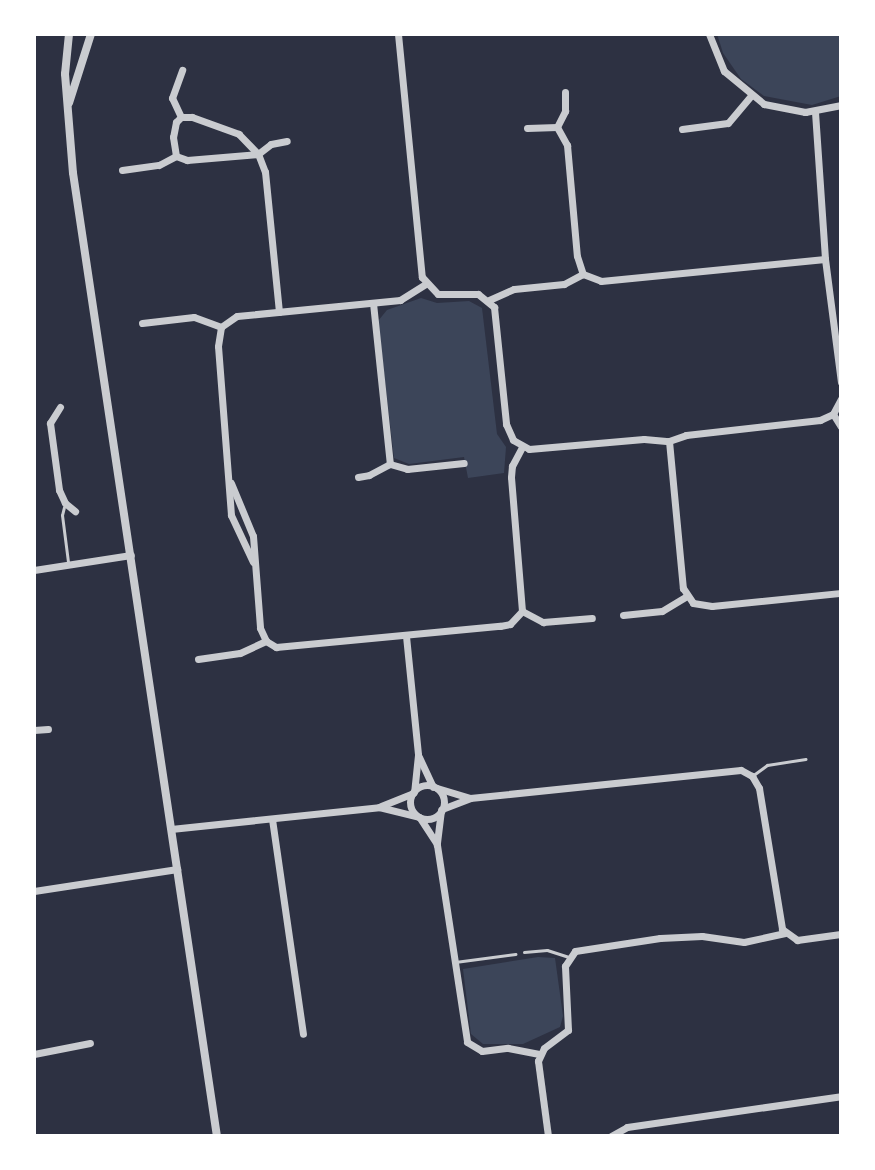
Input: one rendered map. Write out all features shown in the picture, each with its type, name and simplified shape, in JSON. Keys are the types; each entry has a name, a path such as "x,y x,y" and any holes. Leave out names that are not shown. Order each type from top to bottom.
{"street":[{"path":"69,34 65,74 73,173 217,1136"},
{"path":"68,108 91,34"},
{"path":"398,34 426,284 438,294 471,293 489,300 496,313 506,424 513,440 522,447 644,439 669,441 686,435 820,420 833,414 841,399"},
{"path":"709,34 724,71 751,96 779,108 815,112 841,105"},
{"path":"181,117 172,98 182,70"},
{"path":"557,127 565,111 565,92"},
{"path":"682,129 728,123 751,96"},
{"path":"815,112 825,259 841,382"},
{"path":"181,117 192,117 239,134 258,154 265,172 279,312"},
{"path":"176,156 174,126 181,117"},
{"path":"527,128 557,127"},
{"path":"557,127 567,145 577,256 583,274"},
{"path":"122,170 159,165 176,156 187,160 258,154 271,144 287,141"},
{"path":"489,300 514,289 564,284 583,274 601,281 825,259"},
{"path":"254,564 231,515 231,483 218,346 221,327 237,316 400,300 426,284"},
{"path":"373,303 390,464"},
{"path":"142,323 194,317 221,327"},
{"path":"60,407 50,423 51,436 59,490 65,503 75,511"},
{"path":"833,414 841,427"},
{"path":"669,441 687,596 702,606 712,606 841,593"},
{"path":"231,483 253,536 260,628 266,641 284,648 500,626 510,624 522,611 511,477 512,466 522,447"},
{"path":"358,477 390,464 407,469 464,463"},
{"path":"34,570 131,555"},
{"path":"623,615 662,611 687,596"},
{"path":"522,611 543,622 592,618"},
{"path":"406,636 418,755 411,809 437,845"},
{"path":"198,659 240,653 266,641"},
{"path":"34,730 48,729"},
{"path":"418,755 434,787 442,795 437,845 467,1042 482,1051 508,1048 540,1054"},
{"path":"379,807 420,818 435,817 442,810 470,798 741,770 752,776 759,788 776,903 785,933"},
{"path":"171,829 379,807 422,786 470,798"},
{"path":"272,819 303,1034"},
{"path":"34,891 177,869"},
{"path":"540,1054 568,1030 565,966 568,957 587,947 660,938 702,936 744,942 785,933 797,940 841,934"},
{"path":"34,1054 90,1043"},
{"path":"540,1054 548,1136"},
{"path":"611,1136 627,1127 841,1096"}],"lane":[{"path":"65,503 62,515 69,564"},
{"path":"752,776 767,765 806,759"},
{"path":"524,952 547,950 568,957"},
{"path":"454,962 515,954"}],"shaded area":[{"path":"717,34 841,34 841,96 812,105 764,96 741,79 723,53"},
{"path":"421,298 437,303 469,301 482,308 497,434 506,447 504,473 468,478 464,457 409,464 394,458 378,321 387,310"},
{"path":"538,957 555,958 563,1016 560,1027 523,1044 483,1044 471,1034 463,969"}]}
